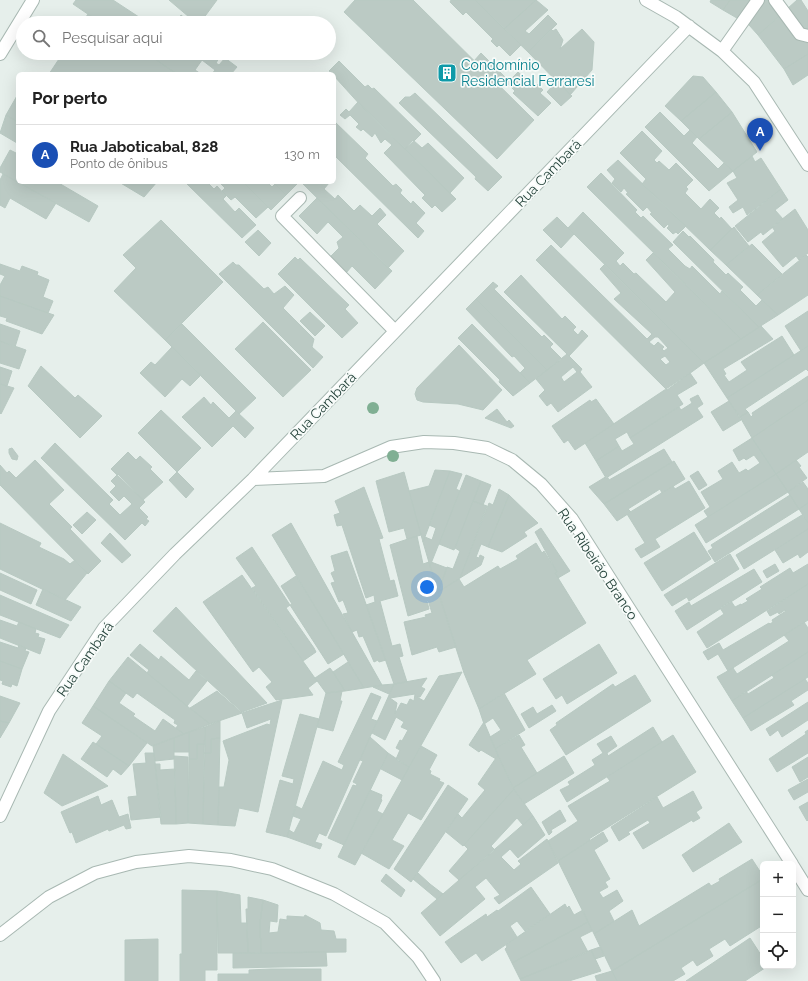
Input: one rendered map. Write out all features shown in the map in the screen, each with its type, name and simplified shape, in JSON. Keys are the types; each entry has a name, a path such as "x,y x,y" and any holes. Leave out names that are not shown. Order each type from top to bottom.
{"street":[{"path":"23,16 33,0"},
{"path":"646,0 689,26 722,51 754,82 808,165"},
{"path":"722,51 758,0"},
{"path":"776,0 800,34 808,36"},
{"name":"Rua Cambará","path":"0,816 49,711 104,628 176,554 253,479 689,26"},
{"path":"0,54 16,28"},
{"path":"300,198 282,216 395,332"},
{"name":"Rua Ribeirão Branco","path":"253,479 324,476 391,446 424,442 454,443 487,448 512,460 541,484 572,519 789,861"},
{"path":"0,935 49,897 95,873 136,862 189,856 231,860 272,869 334,894 385,923 418,957 434,981"},
{"name":"Rua Ribeirão Branco","path":"796,871 808,890"}],"building":[{"path":"76,0 113,0 137,16 91,16 73,4"},
{"path":"169,0 217,0 205,16 188,16"},
{"name":"Condomínio Residencial Ferraresi","path":"355,0 413,0 534,120 497,159 344,12"},
{"path":"451,0 475,0 521,45 510,56 499,45 497,47 491,41 493,39 466,12 463,15 450,2"},
{"path":"475,0 536,0 504,29"},
{"path":"536,0 548,10 525,31 529,34 548,15 557,24 528,52 504,29"},
{"path":"711,0 730,0 723,10 710,2"},
{"path":"730,0 780,0 788,9 758,35 749,25 723,10"},
{"path":"797,0 801,0 808,11 808,54 784,69 758,35"},
{"path":"551,29 553,31 556,29 563,40 560,49 582,29 594,42 592,70 570,95 528,52"},
{"path":"481,53 505,77 498,85 474,61"},
{"path":"808,54 808,75 793,85 784,69"},
{"path":"58,60 156,60 174,72 50,72"},
{"path":"156,60 202,60 195,70 198,72 174,72"},
{"path":"202,60 218,60 216,63 219,65 223,60 228,60 237,67 233,72 214,72 215,70"},
{"path":"339,61 365,87 368,85 372,89 374,88 421,134 405,149 363,108 336,78 336,72 329,71"},
{"path":"518,72 535,87 537,84 543,90 540,93 551,103 538,116 513,93 515,91 507,83"},
{"path":"693,76 703,77 716,92 681,121 665,106"},
{"path":"557,81 572,96 561,106 547,92"},
{"path":"716,92 732,112 699,139 681,121"},
{"path":"415,93 502,177 488,191 475,179 476,177 399,103 405,97 410,97"},
{"path":"16,98 16,121 6,115"},
{"path":"358,102 456,199 442,212 435,205 432,208 422,198 425,195 384,153 392,145 385,139 381,143 375,133 372,137 363,129 361,131 356,127 359,124 350,115 345,119 340,115 346,109 349,112"},
{"path":"660,112 684,136 690,130 697,137 692,143 718,169 724,163 733,171 709,191 645,127"},
{"path":"732,112 757,152 733,171 699,139"},
{"path":"6,115 16,121 16,142 0,133"},
{"path":"336,123 368,154 365,158 393,186 396,184 402,190 400,193 411,204 413,201 425,213 416,223 424,231 418,238 336,157"},
{"path":"642,131 662,151 654,160 657,163 659,161 669,170 676,163 693,180 686,187 688,189 685,193 701,209 710,199 719,208 714,213 720,219 721,217 732,229 710,250 642,184 646,179 620,153"},
{"path":"413,140 422,148 428,143 464,178 450,193 405,149"},
{"path":"10,150 16,153 16,181 0,172 0,168"},
{"path":"752,156 755,162 761,158 781,189 747,215 743,207 733,213 729,207 738,200 727,183 737,178 733,171"},
{"path":"618,160 686,226 678,234 676,232 673,234 667,228 669,226 668,224 664,228 650,214 652,213 647,207 643,211 626,194 628,193 624,188 621,192 612,183 615,179 607,170"},
{"path":"601,173 637,210 635,212 641,218 643,216 673,245 668,249 685,266 690,269 692,266 720,294 722,291 759,327 741,339 587,187"},
{"path":"3,174 16,181 16,184 21,184 56,203 46,219 10,198 5,208 0,205 0,180"},
{"path":"21,184 60,184 98,206 89,222"},
{"path":"122,184 155,184 144,197"},
{"path":"187,184 209,184 214,189 217,186 226,196 223,199 235,212 239,208 256,225 242,238"},
{"path":"221,184 245,184 268,207 256,218 235,197 231,200 222,191 225,188"},
{"path":"245,184 269,184 272,187 275,184 286,195 271,210"},
{"path":"275,184 297,184 286,195"},
{"path":"303,184 328,184 324,189 335,199 338,195 354,211 360,205 372,216 380,208 386,215 377,224 404,251 388,268"},
{"path":"781,189 788,200 775,210 783,219 763,235 761,232 748,242 735,226"},
{"path":"317,198 392,271 375,289 352,266 346,273 330,257 339,248 337,242 343,237 328,222 317,234 299,216"},
{"path":"795,209 808,230 808,253 799,260 796,256 783,267 762,242 775,231 772,227"},
{"path":"583,212 624,253 616,261 620,266 623,263 634,274 636,273 666,302 675,292 646,260 653,253 741,339 704,363 568,228"},
{"path":"557,217 574,234 561,248 543,230"},
{"path":"161,220 223,282 165,340 114,291 136,268 123,255"},
{"path":"734,227 749,246 726,265 710,250"},
{"path":"258,230 271,243 259,256 245,242"},
{"path":"683,231 714,260 713,262 726,275 728,273 743,287 740,290 756,306 762,300 778,315 759,327 673,242"},
{"path":"752,244 782,274 757,295 726,265"},
{"path":"551,245 647,339 652,334 614,299 621,293 600,269 605,264 704,363 667,390 536,260","holes":["655,337 658,337 668,348 664,351 662,349 664,347 658,342 654,346 649,342","665,356 670,362 666,365 660,359"]},
{"path":"806,255 808,257 808,295 778,315 757,295"},
{"path":"295,257 298,260 300,258 349,305 345,309 358,323 342,338 278,274"},
{"path":"233,262 236,265 239,265 264,289 268,287 274,294 285,286 294,295 283,308 314,339 312,347 323,357 313,368 219,274"},
{"path":"0,264 20,271 22,266 38,272 37,275 49,280 43,297 53,301 48,313 0,296 0,285 5,276 0,274"},
{"path":"521,275 562,319 565,316 576,327 573,330 578,335 582,330 588,336 569,356 504,292"},
{"path":"493,282 498,286 494,289 542,337 544,335 553,344 550,347 562,359 547,370 476,299"},
{"path":"0,296 54,315 42,334 6,321 7,318 0,316"},
{"path":"476,299 547,370 530,383 520,373 525,368 514,356 512,357 466,309"},
{"path":"808,311 808,346 801,351 785,326"},
{"path":"310,312 325,326 315,336 300,321"},
{"path":"263,322 311,370 283,397 235,349"},
{"path":"0,324 20,331 15,347 0,341"},
{"path":"182,324 256,398 239,414 165,340"},
{"path":"472,324 530,383 513,396 499,382 500,380 458,338"},
{"path":"761,326 773,339 723,369 726,374 724,375 729,382 747,370 741,362 782,336 794,355 727,398 704,363"},
{"path":"0,341 26,350 19,369 0,363"},
{"path":"459,345 502,390 483,410 458,404 423,402 417,400 415,394 417,388"},
{"path":"808,346 808,371 806,369 745,409 748,412 740,417 727,398"},
{"path":"172,347 201,375 190,386 182,379 165,397 140,373 151,362 155,365"},
{"path":"567,354 582,369 580,372 592,387 558,412 551,403 547,406 539,396 545,390 536,379","holes":["573,367 577,372 564,382 561,377"]},
{"path":"41,366 75,398 78,395 102,416 80,438 28,386"},
{"path":"0,367 12,371 7,386 0,384"},
{"path":"690,373 697,383 677,395 683,404 630,438 627,432 615,439 619,446 596,461 585,443"},
{"path":"808,376 808,400 752,438 740,417 748,412 751,417 753,415 752,413"},
{"path":"0,384 14,388 1,414 0,413"},
{"path":"698,395 703,404 697,408 703,417 606,478 596,461 619,446 622,451 634,444 630,438 679,407 681,410 692,403 690,399"},
{"path":"204,397 211,405 213,402 229,418 236,411 254,428 245,438 233,426 212,447 182,417"},
{"path":"596,399 614,424 575,450 568,440 564,443 552,426 590,400 591,402"},
{"path":"808,400 808,452 776,474 752,438"},
{"path":"729,401 741,420 723,431 711,412"},
{"path":"497,409 507,422 509,420 514,426 511,428 485,418"},
{"path":"161,410 201,448 177,472 138,433"},
{"path":"752,438 776,474 708,517 704,511 710,507 701,492 723,479 718,471 732,462 739,473 746,469 748,471 760,463 754,455 746,460 744,458 739,461 733,450"},
{"path":"55,443 113,500 109,504 120,515 132,504 124,496 119,501 110,492 116,486 111,481 118,474 145,502 139,508 148,517 146,519 149,521 145,526 142,523 125,540 41,458"},
{"path":"12,448 18,456 17,460 12,459 9,453 9,449"},
{"path":"664,449 672,462 604,504 589,487 607,476 609,480"},
{"path":"128,452 136,460 140,456 152,467 150,469 163,482 143,500 111,469"},
{"path":"35,460 64,490 49,504 72,527 70,529 101,561 88,574 0,485 0,465 7,473 9,471 16,478"},
{"path":"796,460 807,478 788,492 776,474"},
{"path":"674,461 685,479 662,493 660,489 628,509 631,512 617,521 604,504"},
{"path":"435,470 450,471 423,542 409,491 429,486"},
{"path":"450,471 462,474 456,489 460,491 430,566 423,542 425,537 432,540 436,528 429,525"},
{"path":"698,471 707,485 699,490 690,476"},
{"path":"177,472 194,489 186,498 169,480"},
{"path":"404,472 421,535 407,539 404,528 389,532 376,481"},
{"path":"776,474 788,492 706,543 695,525"},
{"path":"466,475 481,481 454,550 439,544"},
{"path":"481,481 491,485 483,505 473,501"},
{"path":"689,481 705,508 655,539 660,547 641,558 635,549 645,543 627,514 673,486 675,489"},
{"path":"803,482 808,489 808,503 799,509 788,492"},
{"path":"364,487 383,538 379,539 390,581 394,580 398,596 380,601 392,646 400,644 403,656 399,657 407,682 394,684 366,605 375,602 374,595 366,598 342,525 337,526 334,515 340,513 335,501"},
{"path":"499,489 509,495 488,547 481,544 476,557 479,558 480,555 484,557 481,565 460,578 489,503 493,505"},
{"path":"509,495 538,523 524,532 527,536 502,552 488,547"},
{"path":"790,495 799,509 715,562 708,551 713,548 711,545"},
{"path":"473,501 487,506 460,578 438,592 447,567 453,569 460,551 455,548"},
{"path":"808,503 808,523 799,509"},
{"path":"87,512 96,520 82,534 73,525"},
{"path":"802,515 808,523 808,529 744,569 736,555"},
{"path":"0,523 41,543 39,547 64,559 70,564 75,560 87,573 65,600 0,569"},
{"path":"291,523 382,685 364,688 272,535"},
{"path":"541,528 570,571 558,578 555,573 557,572 535,532"},
{"path":"808,529 808,552 800,558 798,554 783,563 775,550"},
{"path":"694,532 711,559 662,591 644,563"},
{"path":"110,533 131,555 122,563 101,543"},
{"path":"417,536 423,564 429,562 456,647 439,652 437,647 412,655 404,622 426,617 425,615 432,613 428,600 429,609 408,616 390,545"},
{"path":"536,543 542,553 544,551 557,572 555,573 586,623 527,660 536,674 479,709 464,673 438,592 459,579 464,587 498,566 500,569 518,559 516,556"},
{"path":"252,547 290,605 286,608 316,652 303,661 252,588 256,586 236,558"},
{"path":"347,551 386,660 379,662 378,660 374,662 363,636 359,637 357,630 352,632 343,614 348,613 343,600 339,602 331,583 335,582 331,573 335,571 331,556"},
{"path":"730,554 739,569 689,601 687,597 672,606 664,595"},
{"path":"431,562 447,568 438,592 430,566"},
{"path":"775,564 779,571 767,578 763,571"},
{"path":"808,564 808,584 707,648 697,632 724,614 720,608 731,601 735,607 741,605 748,601 746,599 762,589 760,587 790,568 793,573"},
{"path":"754,569 762,582 687,630 675,611 689,602 691,606"},
{"path":"0,573 37,590 31,604 0,590"},
{"path":"242,575 317,681 308,688 313,695 276,700 266,687 272,682 259,667 253,672 203,602"},
{"path":"296,576 344,654 328,664 290,605 292,604 281,586"},
{"path":"808,584 808,620 728,671 718,654 708,660 703,652 719,643 723,650 769,623 770,624 773,622 772,620 786,611 785,610 779,614 778,612 770,616 767,611"},
{"path":"43,589 81,607 71,621 36,605"},
{"path":"0,595 69,625 60,638 0,615"},
{"path":"176,607 267,703 242,712 153,631"},
{"path":"0,620 17,626 19,622 36,629 35,633 39,634 38,637 45,639 40,654 0,638"},
{"path":"804,622 808,628 808,652 732,701 717,677 733,668 737,674 789,641 784,635"},
{"path":"0,642 18,648 19,645 26,648 25,651 29,652 22,669 0,661"},
{"path":"140,644 159,660 161,656 189,680 196,671 207,681 187,706 147,673 149,670 130,655"},
{"path":"599,644 617,673 567,704 562,695 556,699 543,679"},
{"path":"808,652 808,677 743,718 732,701 746,691 748,694 774,678 772,675"},
{"path":"128,657 210,724 184,734 176,728 178,725 174,723 175,720 137,693 133,698 109,681"},
{"path":"0,661 22,669 17,686 12,684 11,687 2,684 3,681 0,680"},
{"path":"348,662 364,688 345,691 333,672"},
{"path":"330,668 345,691 326,693 315,678"},
{"path":"462,672 409,767 396,759 400,750 396,748 408,730 401,727 404,722 396,717 385,740 372,733 394,684 427,678 421,687 425,689 420,697 417,697 424,701 439,676","holes":["415,694 414,701 410,699 407,705 401,703 395,714 397,703 390,698"]},
{"path":"635,675 651,701 566,755 550,730 557,725 556,723 613,684 615,687"},
{"path":"805,679 808,683 808,690 791,701 794,705 751,731 743,718"},
{"path":"109,681 126,693 119,703 135,714 133,716 155,731 163,719 184,734 152,746 93,706"},
{"path":"394,684 389,694 373,687 382,685"},
{"path":"217,691 242,713 210,724 190,708"},
{"path":"342,691 340,701 342,701 333,731 317,727 326,693"},
{"path":"371,693 381,697 371,719 377,721 326,836 319,833 315,842 322,844 320,849 287,837 289,830 294,833 301,819 293,816 296,806 302,809 323,761 342,770 344,765 338,762"},
{"path":"504,693 525,730 495,749 490,737 501,730 493,718 484,724 479,709"},
{"path":"0,696 20,703 9,723 0,721"},
{"path":"282,700 258,812 239,808 235,826 218,825 219,787 224,787 229,760 223,741 267,724 270,725 271,719 247,728 242,713"},
{"path":"808,702 808,720 782,737 778,730 770,736 766,729"},
{"path":"552,705 556,711 529,728 521,714 533,707 537,714"},
{"path":"93,706 147,743 129,766 96,744 102,736 82,723"},
{"path":"300,714 319,719 287,837 266,832 280,780 293,784 294,779 282,776"},
{"path":"0,721 9,723 0,738"},
{"path":"220,721 220,738 211,739 211,753 204,753 205,727"},
{"path":"484,722 498,755 496,759 481,750 479,752 469,745"},
{"path":"205,727 205,744 197,744 197,759 189,759 189,732"},
{"path":"653,727 662,742 567,802 560,790 570,785 568,782 595,765 592,760 603,753 597,744 611,736 617,746 607,753 608,756"},
{"path":"808,730 808,753 777,772 769,759 806,734 805,732"},
{"path":"189,732 189,752 174,752 174,738"},
{"path":"519,735 525,745 521,747 537,773 513,788 495,749"},
{"path":"673,735 696,772 589,839 590,840 558,861 548,841 578,821 568,806 610,781 607,777"},
{"path":"370,737 388,753 344,845 328,838 353,785 356,786 357,784 353,782 363,761 360,760"},
{"path":"174,738 174,759 155,761 153,746"},
{"path":"220,738 218,825 203,824 204,753 211,753 211,739"},
{"path":"93,742 129,766 121,775 113,769 107,777 81,759"},
{"path":"197,744 205,744 203,824 188,823 189,759 197,759"},
{"path":"421,746 437,755 429,770 431,771 430,774 440,779 439,781 444,783 421,820 408,813 392,840 404,846 389,869 361,853"},
{"path":"145,753 154,753 161,817 131,820 128,797 137,796 133,764 146,763"},
{"path":"388,753 409,767 402,780 381,769"},
{"path":"63,754 108,786 62,806 44,793"},
{"path":"498,755 514,789 463,846 446,832 458,814 462,818 485,790 478,784"},
{"path":"174,756 188,757 188,823 176,824"},
{"path":"564,756 574,773 524,804 513,788"},
{"path":"808,757 808,777 800,782 792,767"},
{"path":"155,764 160,764 160,770 175,769 176,824 161,824"},
{"path":"808,779 808,792 794,800 788,790"},
{"path":"448,785 468,799 411,882 394,869"},
{"path":"514,789 533,816 523,825 517,818 491,846 495,850 459,880 449,871 468,849 464,845"},
{"path":"370,790 382,795 382,800 377,811 383,814 355,865 338,857"},
{"path":"693,791 702,808 696,812 700,818 693,822 692,820 643,849 633,833 650,823 648,820 628,832 630,834 619,841 611,827 657,797 663,808"},
{"path":"98,796 101,805 112,800 119,817 128,814 131,828 126,829 124,825 109,831 108,829 76,843 61,812"},
{"path":"808,802 808,820 807,821 799,807"},
{"path":"560,810 566,821 551,830 552,832 549,835 542,822"},
{"path":"533,816 545,835 518,858 510,849 501,857 514,870 521,864 518,861 547,839 558,863 499,904 494,898 500,895 486,878 475,887 485,899 440,936 421,913"},
{"path":"729,823 742,842 693,872 682,855"},
{"path":"603,832 608,841 594,850 610,879 605,882 608,887 599,892 603,898 617,890 623,901 609,911 614,921 594,934 558,861"},
{"path":"752,859 760,871 760,881 612,971 594,934 632,910 639,926 709,883 711,886 720,881 719,879"},
{"path":"418,873 430,884 425,889 413,879"},
{"path":"386,874 405,890 401,897 381,881"},
{"path":"760,881 760,927 730,946 725,939 709,949 713,956 697,966 693,960 681,968 685,974 673,981 617,981 612,971"},
{"path":"430,884 443,894 437,899 425,889"},
{"path":"531,887 550,914 525,931 517,921 510,926 517,937 482,961 476,953 461,963 445,942 486,914 487,917 497,910 498,911"},
{"path":"182,890 217,891 217,970 205,970 205,981 180,981 180,954 182,954"},
{"path":"217,891 240,895 241,923 247,923 248,953 218,953"},
{"path":"248,897 263,900 260,923 261,953 248,953 246,909 248,909"},
{"path":"263,900 278,905 277,922 270,921 269,933 278,932 280,919 287,920 287,916 304,917 305,915 320,923 321,930 334,931 336,939 346,939 346,952 261,953 260,923"},
{"path":"565,904 567,908 569,906 574,915 583,910 588,922 512,963 505,949 507,947 506,945"},
{"path":"588,922 592,931 580,937 588,952 520,979 512,963"},
{"path":"750,938 760,953 760,969 763,969 745,981 686,981"},
{"path":"158,939 158,981 125,981 125,940"},
{"path":"600,947 604,956 595,959 591,950"},
{"path":"591,950 601,971 569,981 521,981 520,979"},
{"path":"326,952 327,966 233,968 233,953"},
{"path":"321,969 321,981 218,981 218,974 249,974 249,970"},
{"path":"612,971 617,981 597,981 595,976"}],"place":[{"name":"Condomínio Residencial Ferraresi","path":"447,73"},
{"name":"Rua Jaboticabal, 828","path":"760,151"}]}
